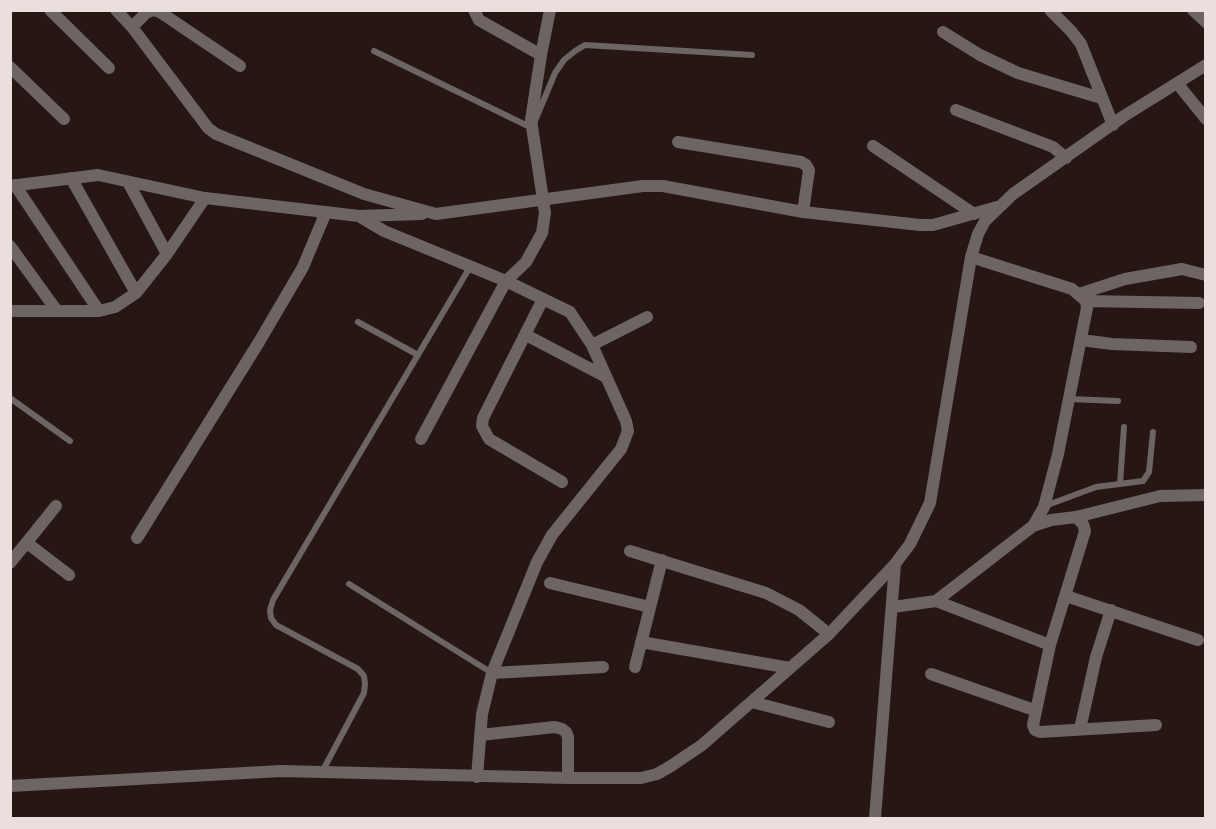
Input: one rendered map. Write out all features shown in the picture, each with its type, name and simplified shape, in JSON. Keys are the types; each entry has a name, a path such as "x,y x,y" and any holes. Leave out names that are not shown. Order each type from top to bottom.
{"street":[{"path":"50,10 109,68"},
{"path":"116,10 132,27 208,128 216,134 364,194 436,214"},
{"path":"132,27 146,13 153,10 160,12 240,66"},
{"path":"474,10 479,20 541,55"},
{"path":"421,439 506,281 526,262 542,233 545,213 532,128 532,109 550,10"},
{"path":"1050,10 1081,44 1113,125"},
{"path":"1193,10 1206,22"},
{"path":"943,32 980,55 1018,73 1101,98"},
{"path":"10,786 282,771 568,778 641,778 657,774 702,745 829,634 896,564 910,544 930,504 971,256 985,221 998,207 1066,158 1206,65"},
{"path":"10,67 64,119"},
{"path":"1177,83 1206,119"},
{"path":"956,110 1053,147 1066,158"},
{"path":"678,142 801,162 809,170 803,213"},
{"path":"873,146 974,214"},
{"path":"99,311 13,186 98,176 205,198 359,216 436,214 643,186 663,186 803,213 920,225 933,225 998,207"},
{"path":"71,178 136,293"},
{"path":"128,182 167,254"},
{"path":"10,311 99,311 115,307 136,293 167,254 205,198"},
{"path":"137,538 303,267 326,212"},
{"path":"359,216 384,231 506,281 570,312 592,345 626,421 628,431 621,449 544,548 492,673 482,714 477,777"},
{"path":"10,246 57,310"},
{"path":"971,256 1072,289 1082,297 1087,308 1058,454 1044,507 1033,526"},
{"path":"1082,297 1125,279 1182,269 1206,274"},
{"path":"1082,297 1199,303"},
{"path":"543,299 483,418 482,426 489,440 562,482"},
{"path":"592,345 647,317"},
{"path":"526,335 606,377"},
{"path":"1081,340 1112,344 1191,347"},
{"path":"936,601 1033,526 1051,519 1076,517 1160,496 1206,495"},
{"path":"10,563 56,506"},
{"path":"1076,517 1083,524 1085,531 1050,645 1033,725 1035,730 1040,732 1156,725"},
{"path":"27,543 69,575"},
{"path":"630,550 766,593 799,610 829,634"},
{"path":"635,667 662,560"},
{"path":"875,819 896,564"},
{"path":"550,583 650,607"},
{"path":"1066,596 1198,640"},
{"path":"892,607 936,601 1050,645"},
{"path":"1080,729 1096,657 1110,610"},
{"path":"641,642 790,668"},
{"path":"492,673 603,667"},
{"path":"931,674 1035,710"},
{"path":"752,702 830,722"},
{"path":"480,735 555,727 562,729 568,737 568,778"}],"lane":[{"path":"374,51 532,128 555,73 564,60 585,45 752,55"},
{"path":"321,772 363,693 364,676 358,669 276,625 271,618 270,610 273,600 470,267"},
{"path":"358,322 418,355"},
{"path":"10,398 70,441"},
{"path":"1069,399 1118,401"},
{"path":"1120,484 1124,427"},
{"path":"1044,507 1096,488 1137,483 1147,477 1154,432"},
{"path":"350,584 492,673"}]}
